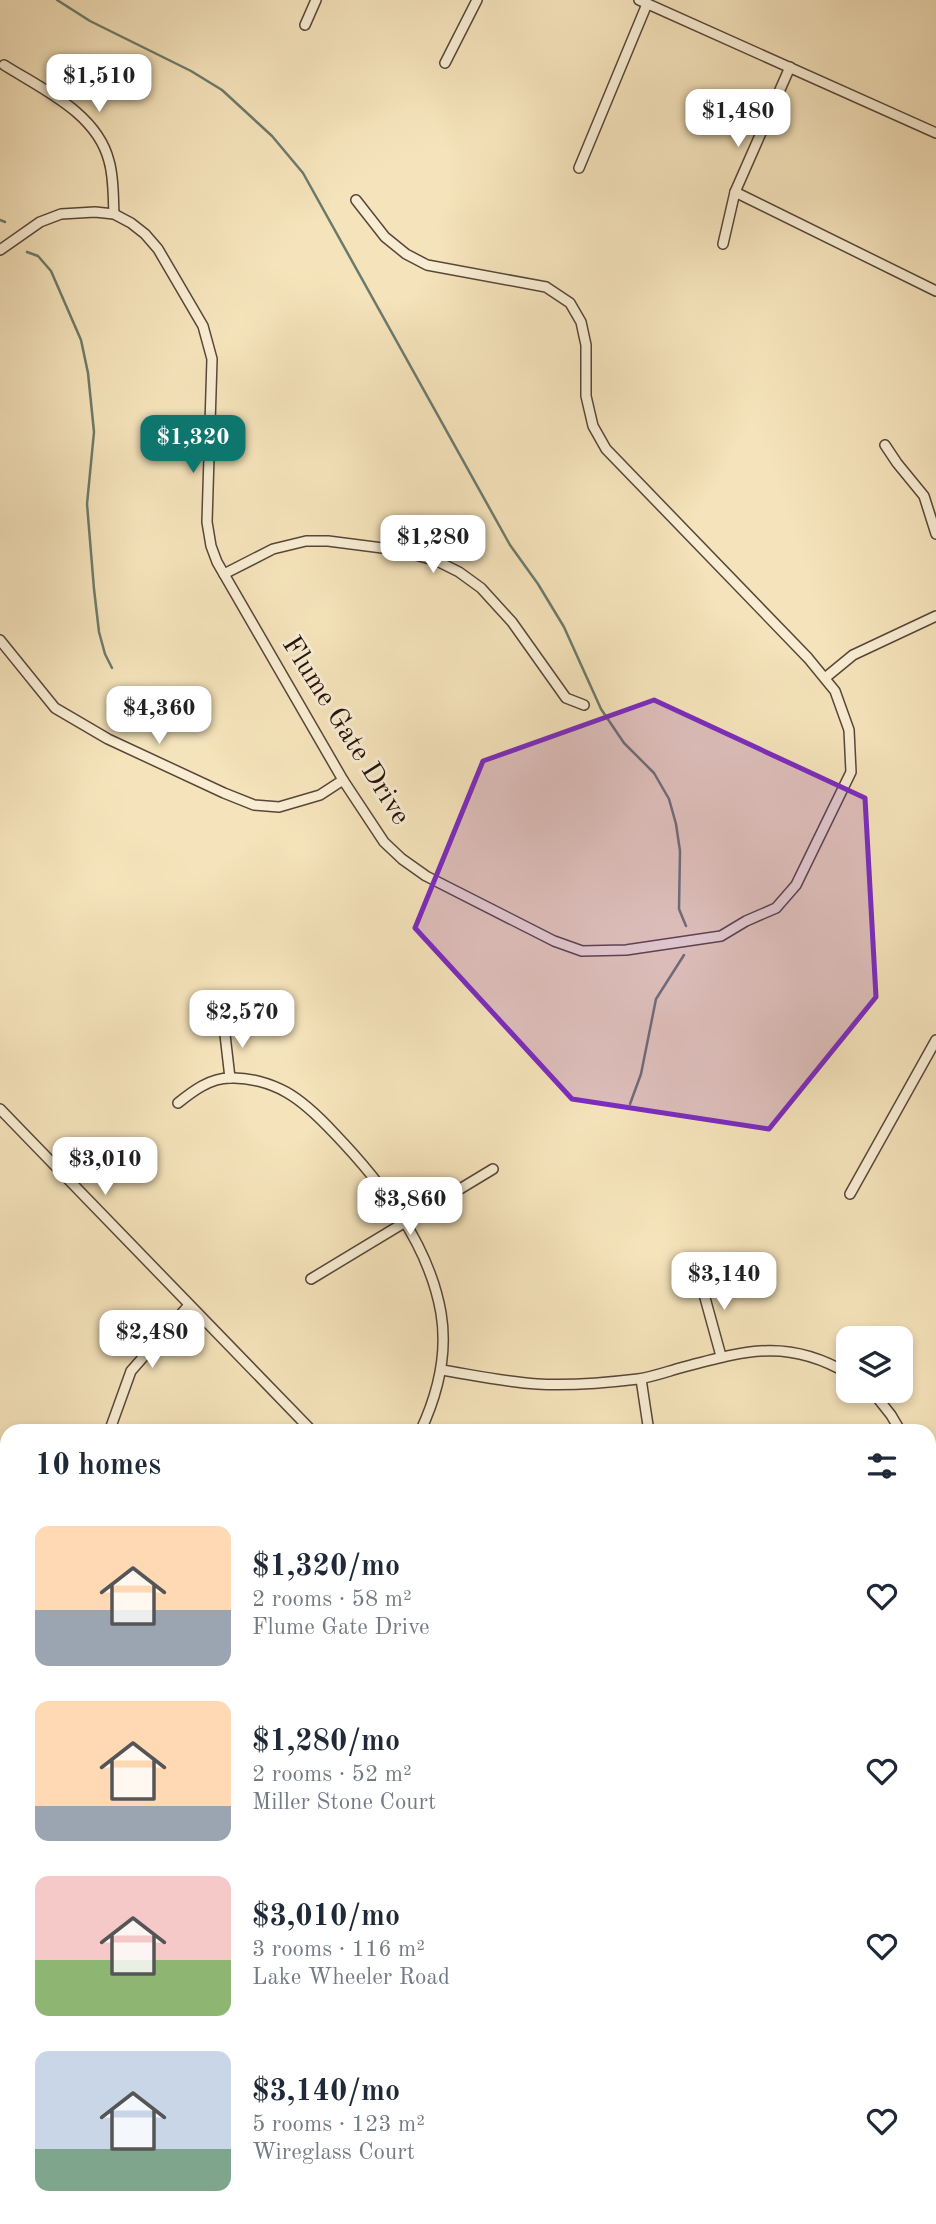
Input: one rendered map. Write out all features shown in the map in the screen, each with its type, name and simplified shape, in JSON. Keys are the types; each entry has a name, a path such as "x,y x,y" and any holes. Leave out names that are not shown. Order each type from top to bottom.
{"street":[{"path":"304,25 316,0"},
{"path":"445,63 477,0"},
{"path":"579,168 643,2 936,133"},
{"path":"0,250 40,222 61,214 114,214 109,160 94,130 78,113 4,65"},
{"path":"723,244 735,192 790,67"},
{"path":"735,192 936,291"},
{"name":"Flume Gate Drive","path":"114,214 145,234 158,249 208,340 213,387 207,523 217,562 343,780 384,842 426,876 554,941 582,951 626,950 721,936 776,908 796,885 851,772 849,730 835,691 808,658 606,449 593,426 586,396 586,345 581,322 570,303 547,287 427,265 406,254 386,237 356,200"},
{"path":"885,445 924,496 936,534"},
{"path":"224,573 273,549 306,541 328,541 398,550 438,561 481,588 512,622 566,698 584,705"},
{"path":"825,678 853,655 936,616"},
{"path":"0,640 55,708 108,739 224,793 254,804 279,807 320,795 343,780"},
{"path":"224,1026 230,1078"},
{"path":"850,1194 936,1040"},
{"path":"178,1103 193,1091 214,1081 230,1078 267,1084 302,1103 346,1145 377,1182 406,1222 430,1273 442,1316 442,1370 424,1424"},
{"path":"0,1109 305,1424"},
{"path":"311,1279 493,1169"},
{"path":"699,1276 721,1356"},
{"path":"112,1424 131,1371 190,1305"},
{"path":"442,1370 497,1380 566,1384 641,1379 721,1356 777,1349 817,1357 836,1367"},
{"path":"641,1379 648,1424"},
{"path":"882,1403 896,1424"}],"highlighted area":[{"path":"654,700 865,798 876,997 769,1129 572,1099 415,928 483,761"}],"waterway":[{"path":"57,0 90,21 191,71 222,90 272,136 303,173 510,545 564,627 601,709 624,743 654,773 669,799 680,851 679,909 686,926"},
{"path":"0,220 5,222"},
{"path":"27,252 38,256 51,271 81,340 88,373 94,432 87,504 99,632 112,668"},
{"path":"630,1104 641,1074 656,999 684,955"}]}
